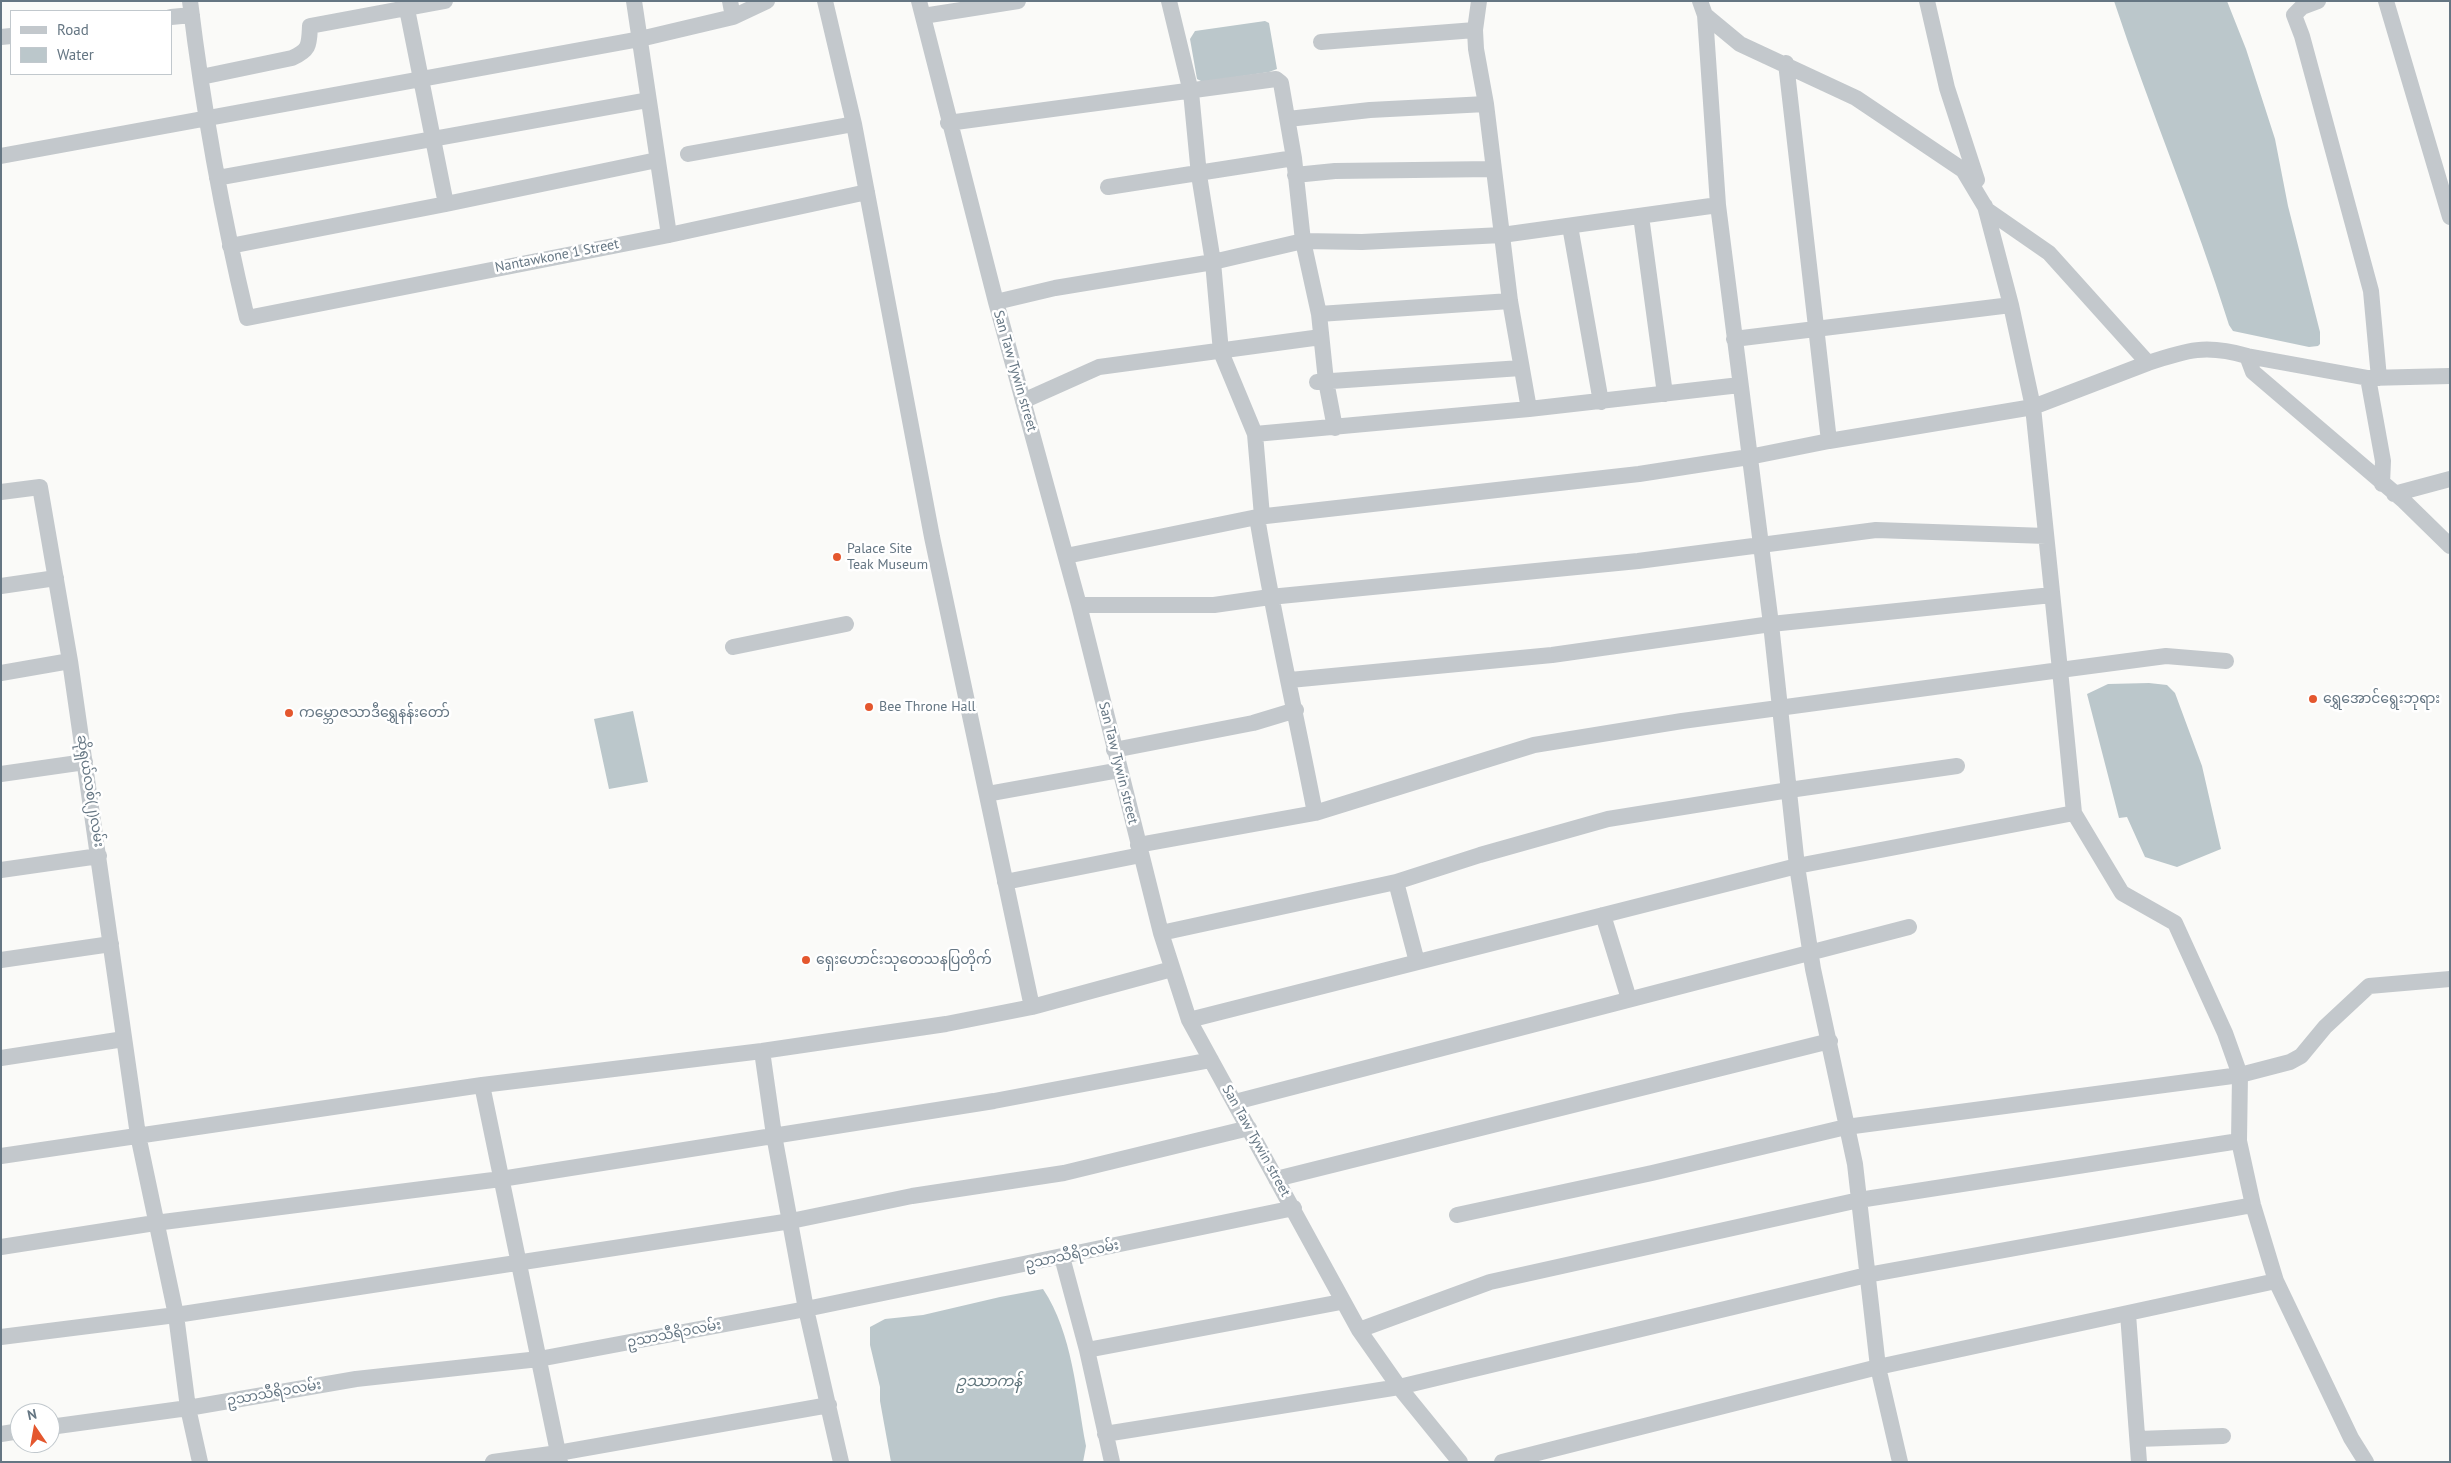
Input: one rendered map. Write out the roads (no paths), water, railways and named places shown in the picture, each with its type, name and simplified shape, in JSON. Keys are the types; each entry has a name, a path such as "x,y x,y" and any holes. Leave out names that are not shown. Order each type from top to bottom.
{"street":[{"path":"201,77 292,58 304,53 309,44 310,26 445,1"},
{"path":"634,1 669,234"},
{"path":"1,156 640,39 731,9 767,1"},
{"path":"825,1 854,124 932,537 1032,1007"},
{"path":"921,9 1018,1"},
{"path":"1169,1 1191,92 1199,174 1214,262 1221,352 1255,434 1259,517 1270,597 1290,680 1315,813"},
{"path":"1479,1 1475,30 1476,49 1486,104 1510,300 1529,409"},
{"path":"1927,1 1947,88 1987,210 2011,305 2032,406 2074,813 2122,893 2176,923 2225,1033 2240,1075 2239,1141 2253,1205 2276,1281 2351,1438 2366,1462"},
{"path":"2318,1 2302,7 2291,8 2302,36 2371,291 2374,378 2388,489"},
{"path":"2386,1 2449,213"},
{"path":"172,17 191,8 217,178 230,246 657,160"},
{"path":"1702,8 1740,44 1786,63 1856,98 1960,167 1987,210 2049,253 2148,363"},
{"path":"1702,8 1718,205 1771,624 1797,866 1812,951 1813,969 1855,1164 1878,1368 1900,1462"},
{"path":"407,9 446,204"},
{"name":"San Taw Tywin street","path":"921,9 948,123 1079,605 1161,933 1189,1020 1276,1179 1294,1208 1341,1302 1400,1387 1460,1462"},
{"path":"1321,42 1475,30"},
{"path":"1786,63 1829,441"},
{"path":"948,123 1191,92 1276,79 1281,83 1288,119 1303,241 1319,314 1322,337 1322,381 1335,428"},
{"path":"217,178 648,100"},
{"path":"1288,119 1370,110 1486,104"},
{"path":"688,154 854,124"},
{"path":"1108,188 1199,174 1294,166 1335,171 1493,169"},
{"name":"Nantawkone 1 Street","path":"230,246 247,318 669,234 867,192"},
{"path":"996,302 1054,288 1214,262 1303,241 1362,242 1502,235 1718,205"},
{"path":"1641,216 1665,394"},
{"path":"1570,226 1601,402"},
{"path":"1319,314 1510,300"},
{"path":"1734,339 2011,305"},
{"path":"1023,401 1099,367 1322,337"},
{"path":"1066,556 1259,517 1639,474 1749,457 1829,441 2032,406 2148,363 2190,350 2222,348 2247,356 2374,378 2450,376"},
{"path":"2247,356 2253,372 2429,527 2447,538"},
{"path":"1322,381 1521,368"},
{"path":"1255,434 1601,402 1740,385"},
{"path":"2388,489 2450,479"},
{"name":"ဆိုရှယ်လစ်(၂)လမ်း","path":"1,492 40,487 70,661 138,1135 155,1223 176,1315 188,1408 200,1462"},
{"path":"1079,605 1214,604 1638,561 1876,530 2046,536"},
{"path":"1,586 56,578"},
{"path":"1290,680 1552,655 1771,624 2052,595"},
{"path":"733,647 846,624"},
{"path":"1006,882 1139,850 1315,813 1534,745 1780,708 2166,656 2226,661"},
{"path":"1,673 70,661"},
{"path":"1114,750 1253,723 1296,710"},
{"path":"1,774 85,762"},
{"path":"1161,933 1396,882 1480,855 1608,819 1957,766"},
{"path":"987,794 1120,770"},
{"path":"1189,1020 1797,866 2074,813"},
{"path":"1,870 99,856"},
{"path":"1396,882 1417,962"},
{"path":"1604,915 1629,999"},
{"path":"1235,1102 1909,927"},
{"path":"1,960 111,944"},
{"path":"1,1156 482,1085 762,1051 946,1024 1032,1007 1172,970"},
{"path":"1456,1215 1652,1173 1846,1127 2240,1075 2290,1062 2302,1056 2325,1027 2369,986 2450,980"},
{"path":"1,1058 124,1039"},
{"path":"1276,1179 1830,1041"},
{"path":"762,1051 774,1135 792,1221 806,1309 841,1462"},
{"path":"1,1246 155,1223 501,1178 994,1101 1211,1060"},
{"path":"482,1085 559,1457"},
{"path":"1,1338 176,1315 518,1261 792,1221 912,1196 1064,1173 1249,1128"},
{"path":"1359,1330 1490,1282 1859,1200 2239,1141"},
{"path":"1105,1434 1400,1387 1867,1275 2253,1205"},
{"name":"ဥသာသီရိ၁လမ်း","path":"60,1426 188,1408 356,1379 539,1359 806,1309 1294,1208"},
{"path":"1062,1257 1087,1350 1112,1462"},
{"path":"1502,1462 1878,1368 2276,1281"},
{"path":"1087,1350 1341,1302"},
{"path":"2128,1314 2139,1462"},
{"path":"493,1462 559,1457 829,1405"},
{"path":"2138,1439 2224,1436"}],"water":[{"path":"2114,1 2227,1 2246,49 2275,139 2288,206 2320,332 2320,344 2318,346 2309,347 2233,331 2229,325 2202,244"},
{"path":"1265,21 1269,23 1277,69 1269,72 1203,82 1197,79 1190,39 1195,31"},
{"path":"2149,683 2167,685 2175,693 2202,766 2221,849 2177,867 2145,857 2127,817 2119,818 2087,694 2108,684"},
{"path":"633,711 648,782 609,789 594,719"},
{"name":"ဥဿာကန်","path":"1043,1289 1061,1325 1072,1365 1086,1446 1083,1462 891,1462 880,1401 880,1387 870,1345 870,1327 885,1319 923,1315"}],"place":[{"name":"Palace Site Teak Museum","path":"837,557"},
{"name":"ရွှေအောင်ရွေးဘုရား","path":"2313,699"},
{"name":"Bee Throne Hall","path":"869,707"},
{"name":"ကမ္ဘောဇသာဒီရွှေနန်းတော်","path":"289,713"},
{"name":"ရှေးဟောင်းသုတေသနပြတိုက်","path":"806,960"}]}
